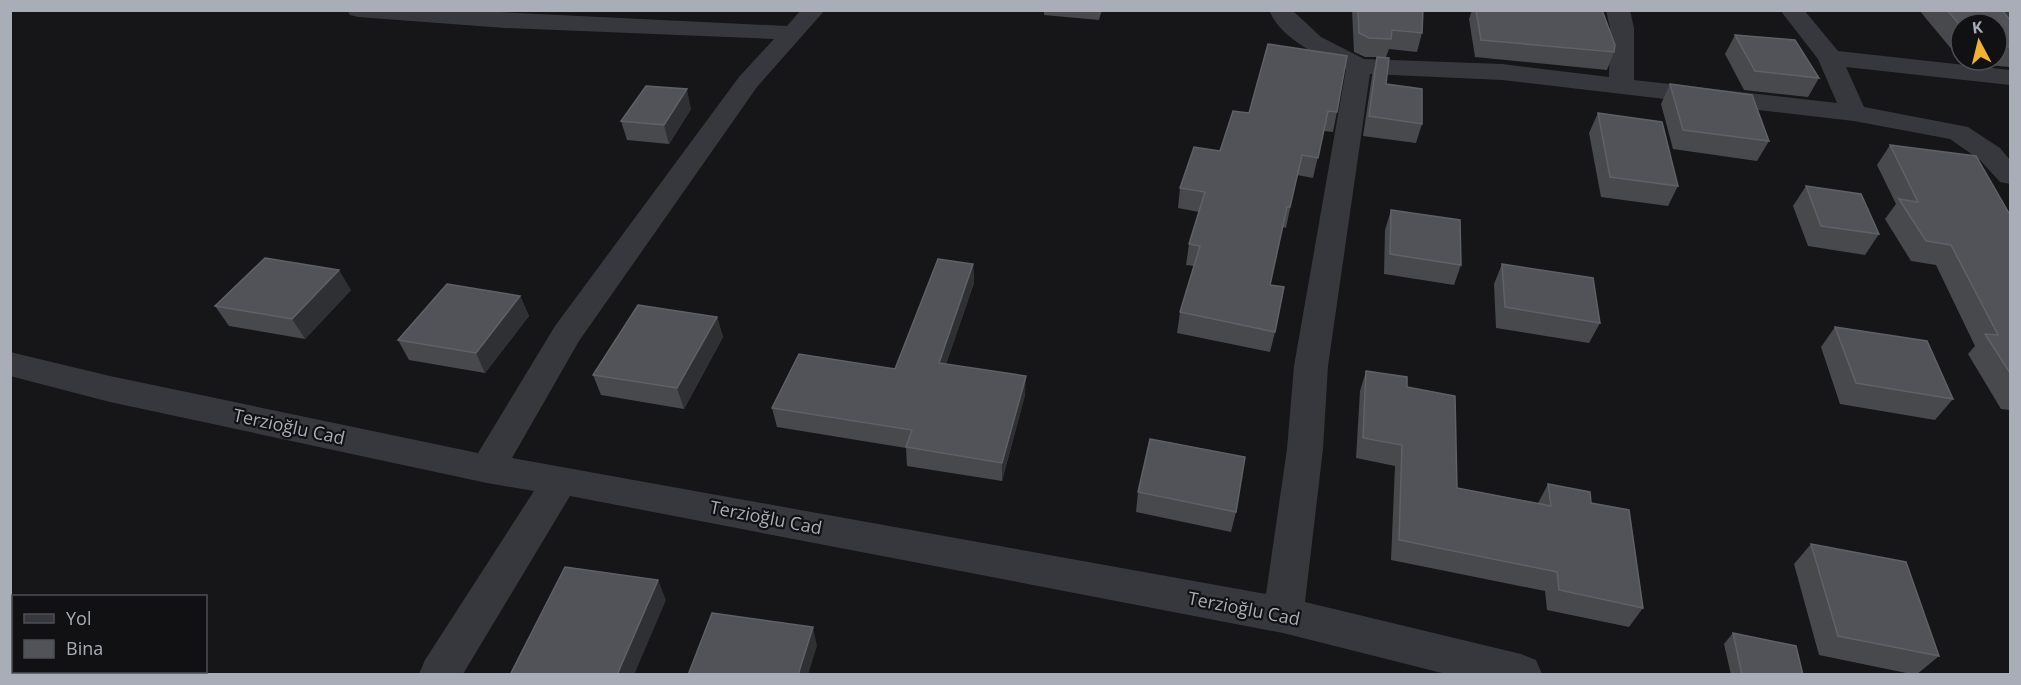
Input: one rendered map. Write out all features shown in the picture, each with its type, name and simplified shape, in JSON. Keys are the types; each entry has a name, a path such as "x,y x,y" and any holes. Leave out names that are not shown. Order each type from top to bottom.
{"street":[{"path":"358,10 505,21 793,33"},
{"path":"487,469 567,334 748,82 814,10"},
{"path":"1280,10 1283,17 1312,42 1359,66 1502,72 1854,113 1958,133 1990,154 2010,176"},
{"path":"1618,10 1622,28 1622,87"},
{"path":"1791,10 1830,58 1854,113"},
{"path":"2006,10 2010,16"},
{"path":"1830,58 2010,78"},
{"path":"1283,615 1305,449 1311,366 1359,66"},
{"name":"Terzioğlu Cad","path":"10,364 110,389 487,469 561,480 1283,615 1521,675"},
{"path":"440,675 561,480"}],"building":[{"path":"1358,10 1423,10 1422,33 1392,30 1391,39 1369,38 1359,33"},
{"path":"1476,10 1602,10 1615,45 1614,52 1481,40"},
{"path":"1947,10 2002,10 2004,12 1949,12"},
{"path":"2009,19 2010,20 2009,47"},
{"path":"1735,35 1795,40 1819,78 1755,71"},
{"path":"1268,44 1347,56 1337,112 1328,111 1318,158 1302,155 1290,207 1287,207 1270,285 1284,287 1275,332 1180,312 1200,246 1189,244 1205,192 1180,188 1194,147 1220,151 1233,111 1249,113"},
{"path":"1377,57 1389,58 1386,84 1422,89 1422,124 1369,116"},
{"path":"1670,84 1752,95 1769,141 1683,130"},
{"path":"646,86 687,89 664,125 621,121"},
{"path":"1598,113 1662,122 1678,186 1610,177"},
{"path":"1890,145 1976,156 2010,215 2010,373 1985,334 1998,335 1951,245 1926,241 1899,199 1918,202"},
{"path":"1806,186 1861,194 1879,234 1821,226"},
{"path":"1391,210 1460,220 1461,265 1390,254"},
{"path":"265,258 339,270 292,319 215,306"},
{"path":"938,259 973,264 939,363 1026,376 1002,463 906,447 912,430 772,408 799,354 895,369"},
{"path":"1502,264 1593,278 1600,323 1505,307"},
{"path":"447,284 520,296 476,353 398,340"},
{"path":"638,305 717,317 677,388 593,375"},
{"path":"1835,327 1927,341 1953,399 1856,383"},
{"path":"1366,371 1407,377 1407,387 1455,396 1457,488 1551,506 1548,484 1590,492 1591,503 1629,510 1643,608 1559,590 1557,572 1399,540 1402,445 1363,438"},
{"path":"1150,439 1245,457 1236,512 1138,492"},
{"path":"1811,544 1906,562 1939,656 1838,636"},
{"path":"565,567 658,580 617,675 510,675"},
{"path":"712,613 813,627 798,675 688,675"},
{"path":"1733,633 1796,646 1803,675 1742,675"}]}
